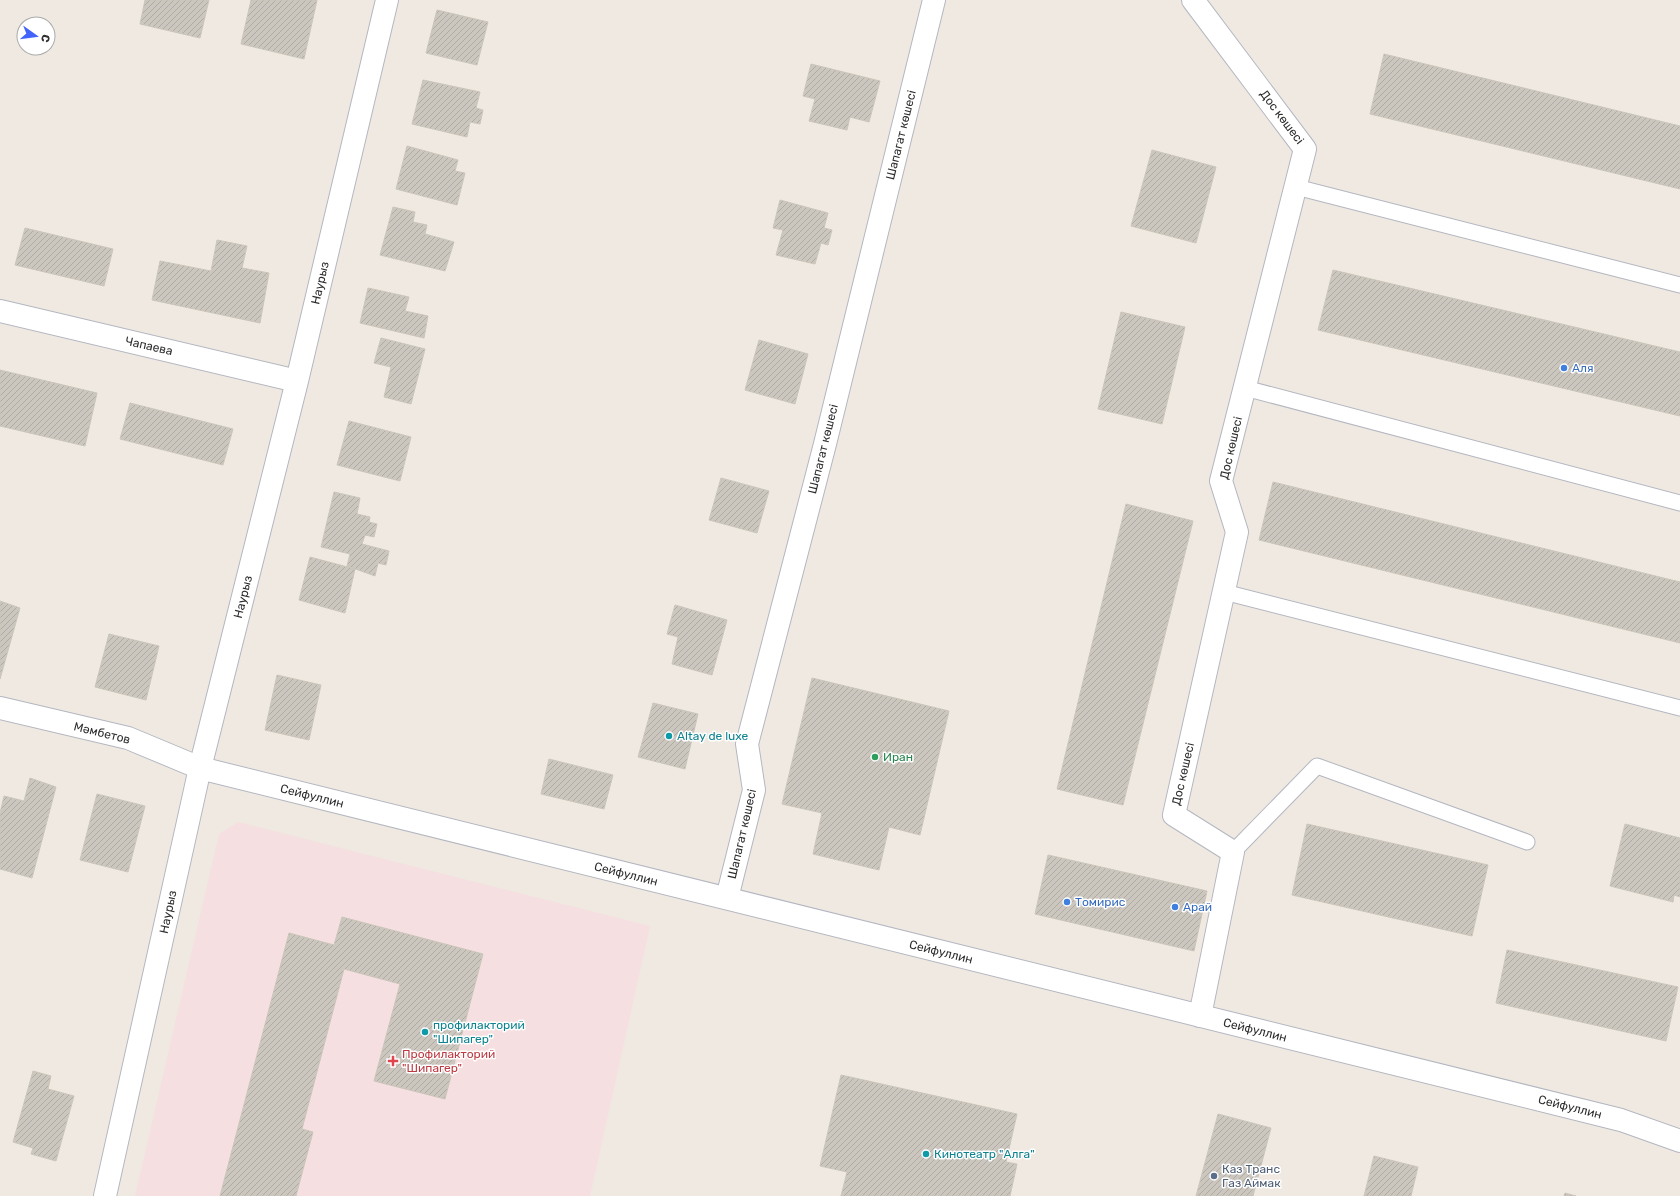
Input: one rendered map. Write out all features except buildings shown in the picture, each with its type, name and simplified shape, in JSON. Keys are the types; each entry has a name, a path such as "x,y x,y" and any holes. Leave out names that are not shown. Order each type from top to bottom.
{"street":[{"name":"Наурыз","path":"105,1196 200,768 297,381 387,0"},
{"name":"Шапагат көшесі","path":"727,898 754,790 747,744 825,444 934,0"},
{"name":"Дос көшесі","path":"1193,0 1306,149 1221,481 1238,532 1174,815 1233,852"},
{"name":"Чапаева","path":"0,311 297,381"},
{"name":"Мәмбетов","path":"0,708 128,738 200,768"},
{"name":"Сейфуллин","path":"200,768 1621,1120 1680,1141"},
{"path":"1200,1016 1233,852"}],"lane":[{"path":"1296,186 1680,285"},
{"path":"1245,388 1680,503"},
{"path":"1224,592 1680,708"},
{"path":"1233,852 1317,766 1527,842"}],"shaded area":[{"name":"Профилакторий \"Шипагер\"","path":"238,822 650,926 590,1196 135,1196 219,834"}],"place":[{"name":"Аля","path":"1564,368"},
{"name":"Altay de luxe","path":"669,736"},
{"name":"Иран","path":"875,757"},
{"name":"Томирис","path":"1067,902"},
{"name":"Арай","path":"1175,907"},
{"name":"профилакторий \"Шипагер\"","path":"425,1032"},
{"name":"Профилакторий \"Шипагер\"","path":"393,1061"},
{"name":"Кинотеатр \"Алга\"","path":"926,1154"},
{"name":"Каз Транс Газ Аймак","path":"1214,1176"}]}
